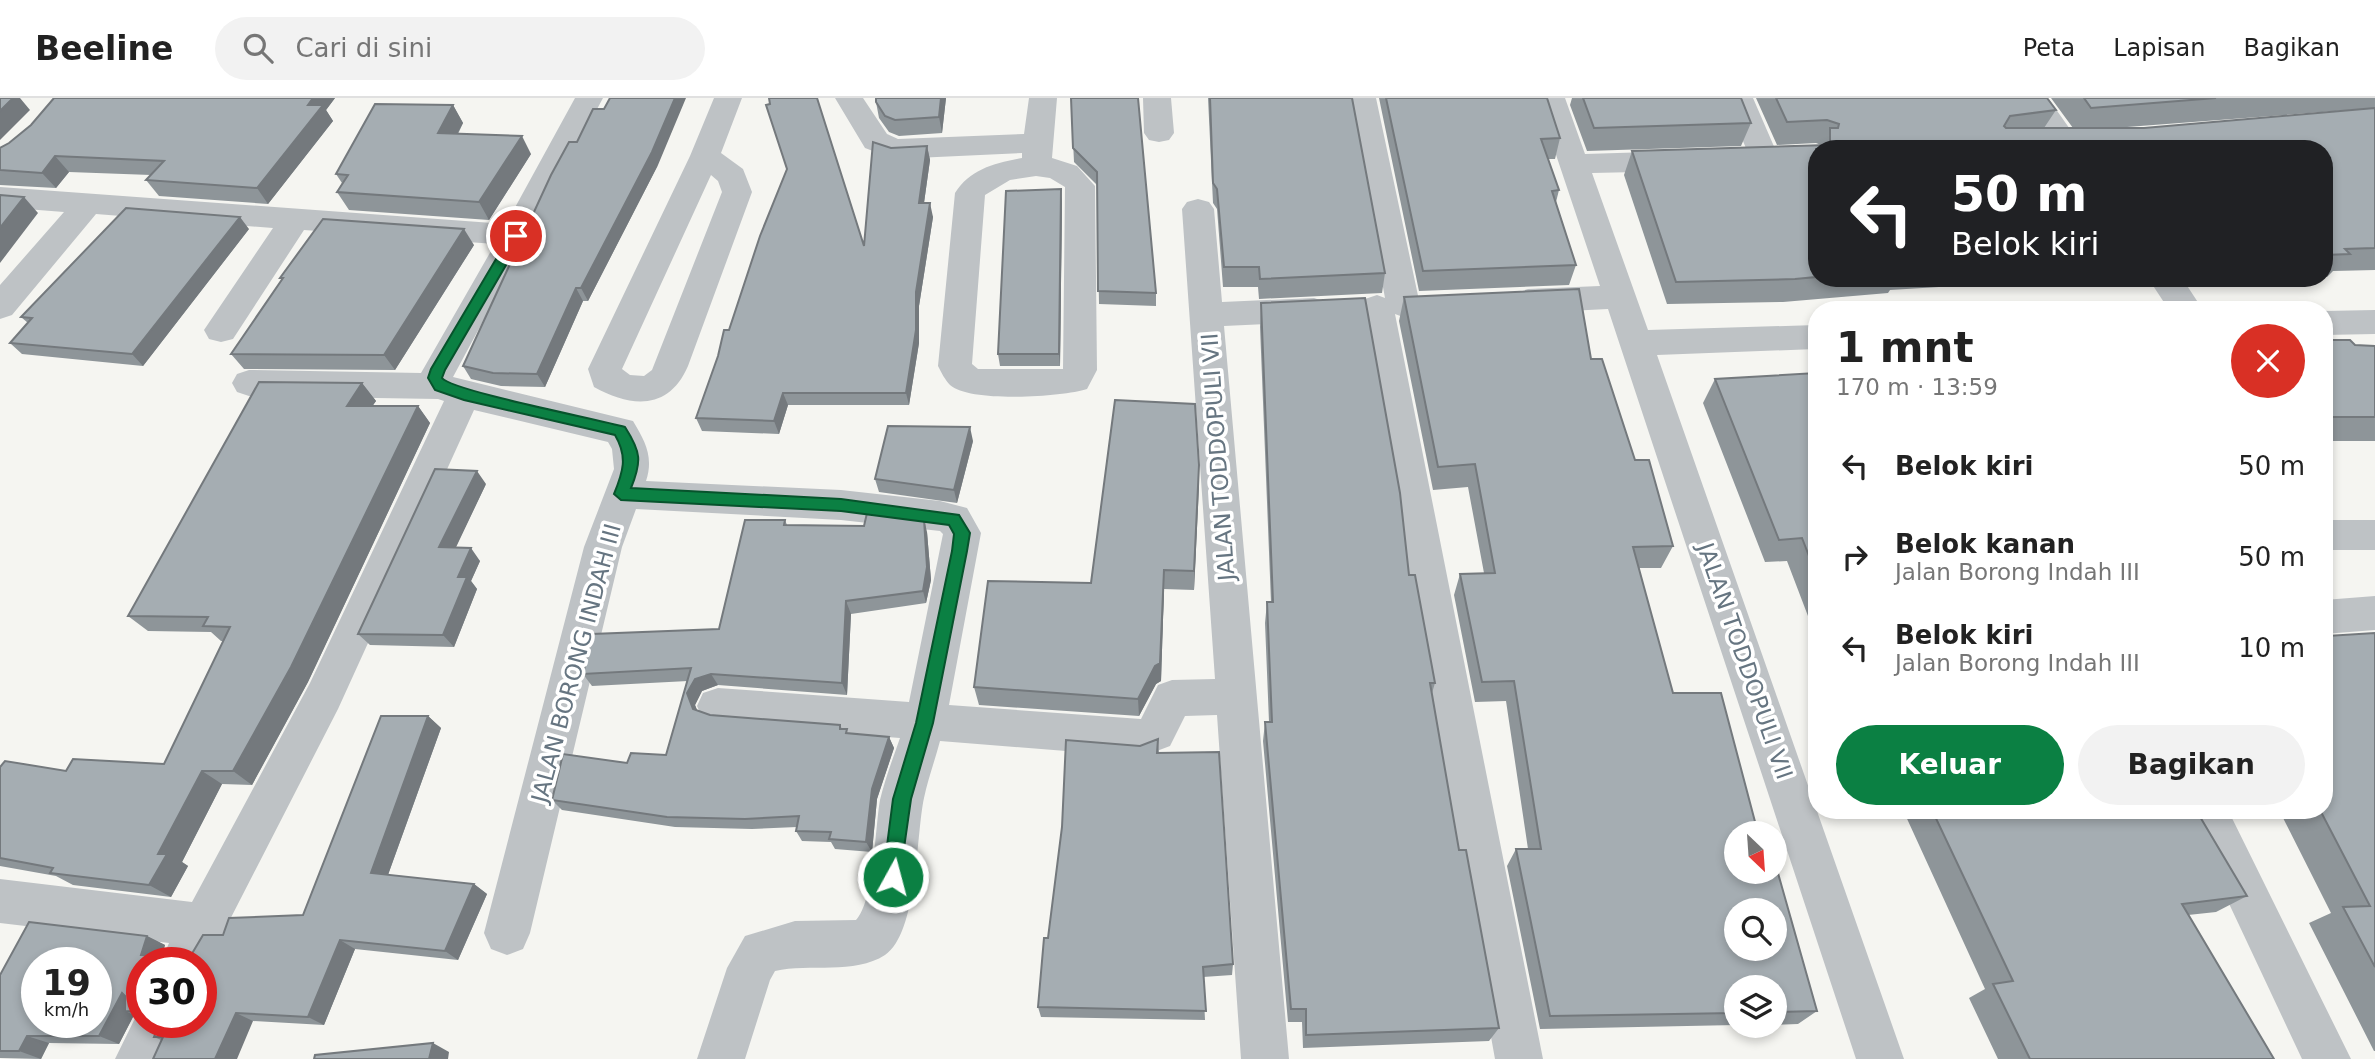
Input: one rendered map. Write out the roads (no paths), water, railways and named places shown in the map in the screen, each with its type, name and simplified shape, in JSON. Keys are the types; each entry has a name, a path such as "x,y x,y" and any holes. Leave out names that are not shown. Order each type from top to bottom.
{"street":[{"path":"452,391 435,378 438,369 516,236 589,98"},
{"path":"705,156 732,176 737,192 684,332 665,378 659,384 640,389 616,384 606,378 605,369 705,156 728,98"},
{"path":"849,98 876,141 894,149 1037,154 1055,168 1072,175 1080,186 1080,370 1075,380 975,382 963,377 955,366 970,193 975,186 1037,154"},
{"path":"1037,154 1043,98"},
{"path":"1157,98 1159,133"},
{"path":"1362,98 1403,305 1519,1059"},
{"name":"JALAN TODDOPULI VII","path":"1551,98 1735,628 1880,1059"},
{"path":"1739,98 1740,159"},
{"path":"2033,98 2072,140"},
{"path":"1575,164 1798,157"},
{"path":"0,197 516,236"},
{"path":"0,307 88,204"},
{"name":"JALAN TODDOPULI VII","path":"1198,209 1265,1059"},
{"path":"221,330 295,219"},
{"path":"1497,302 1619,297"},
{"path":"1208,315 1403,305"},
{"path":"2333,323 2375,322"},
{"path":"1634,343 1808,337"},
{"path":"248,383 452,391"},
{"path":"0,901 193,944 324,696 452,391"},
{"name":"JALAN BORONG INDAH III","path":"452,391 620,431 630,447 632,469 603,547 507,933"},
{"path":"621,494 841,505 954,519 962,533 925,723 902,799 893,877 880,928 869,939 857,943 794,944 761,952 750,968 721,1059"},
{"path":"2333,535 2375,535"},
{"path":"2333,616 2375,613"},
{"path":"718,706 1141,738 1156,733 1163,724 1172,698 1236,697"},
{"path":"2210,819 2328,1059"},
{"path":"139,1059 149,1038"}]}
